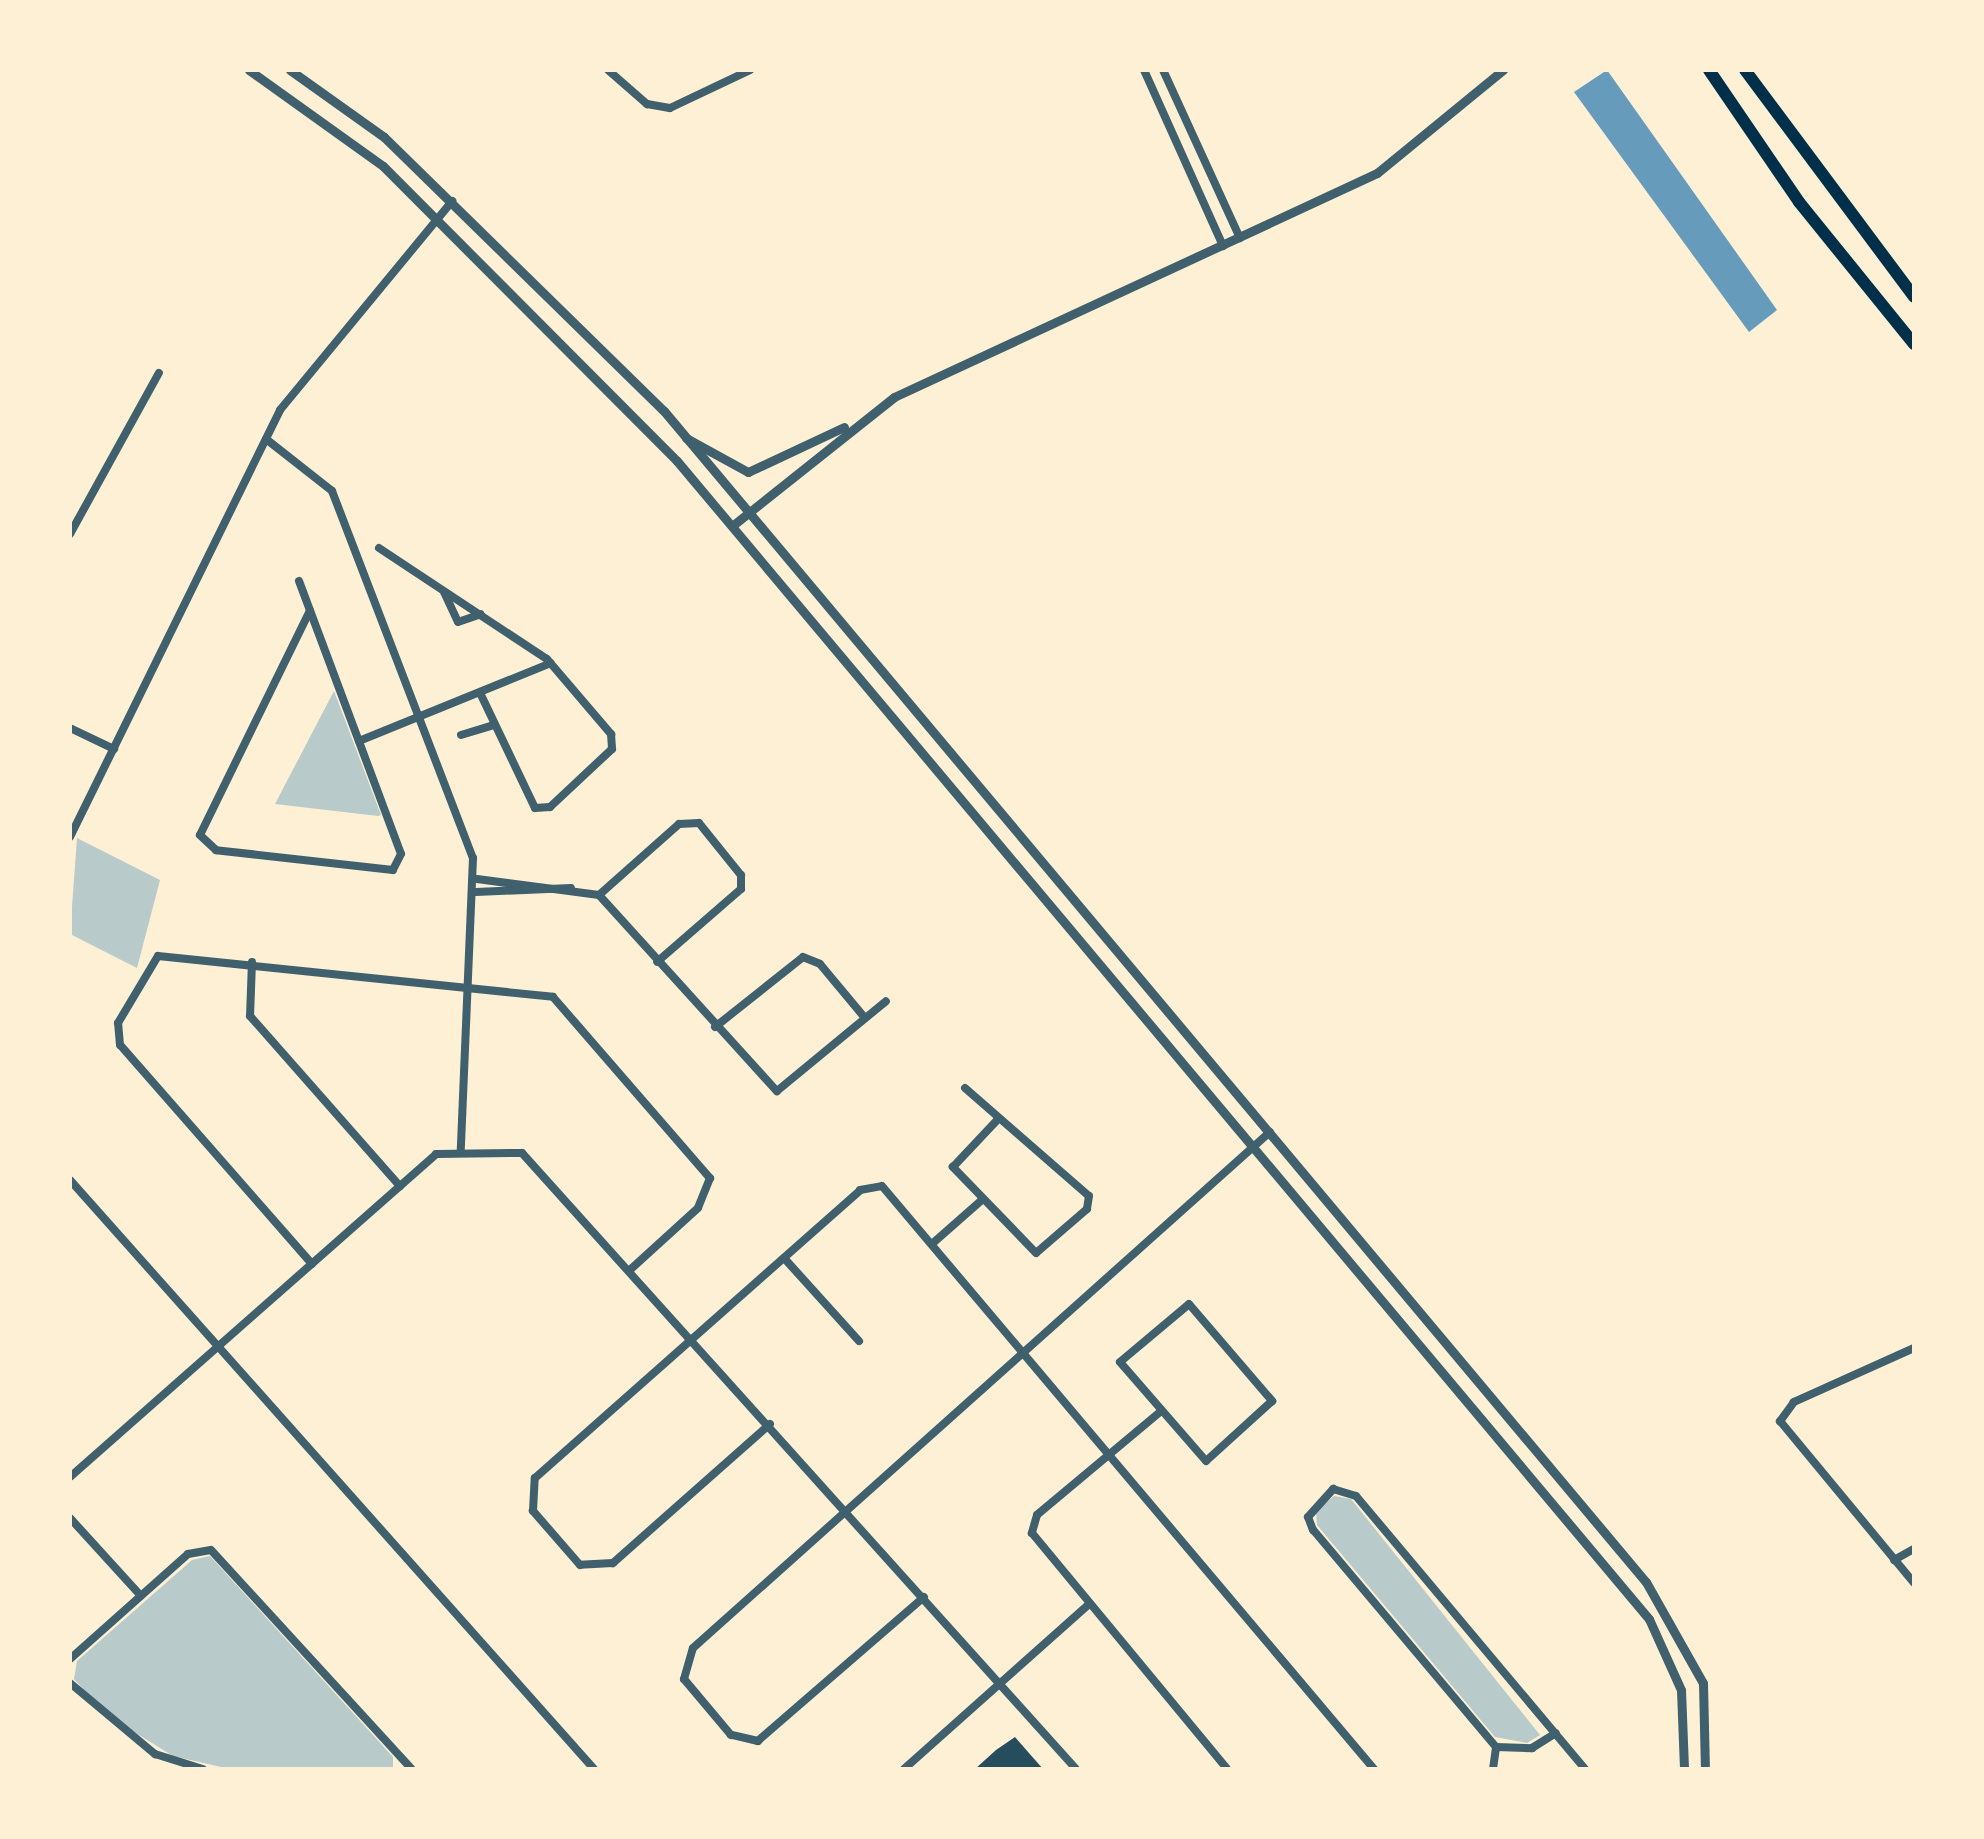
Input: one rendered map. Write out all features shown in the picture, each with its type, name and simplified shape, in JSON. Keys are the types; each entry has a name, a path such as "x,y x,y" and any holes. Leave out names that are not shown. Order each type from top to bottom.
{"highway":[{"path":"1709,70 1799,202 1914,344"},
{"path":"1745,70 1914,297"}],"street":[{"path":"249,70 340,130 438,218 613,388 732,526 1648,1619 1680,1690 1684,1769"},
{"path":"290,70 366,122 452,201 686,438 1270,1132 1669,1612 1703,1683 1706,1769"},
{"path":"608,70 646,104 670,108 750,70"},
{"path":"1144,70 1223,246"},
{"path":"1163,70 1240,238"},
{"path":"686,438 748,472 1377,173 1503,70"},
{"path":"70,837 266,439 300,383 452,201"},
{"path":"70,534 159,374"},
{"path":"732,526 860,419"},
{"path":"266,439 332,491 477,879 461,1150"},
{"path":"379,548 551,664 611,734 607,755 550,807 535,808 481,694"},
{"path":"299,581 310,610 359,742 398,867 203,842 201,828 310,610"},
{"path":"444,590 458,622 481,614"},
{"path":"359,742 551,664"},
{"path":"461,735 494,724"},
{"path":"70,728 114,749"},
{"path":"598,895 679,824 699,823 741,875 742,889 657,962"},
{"path":"477,879 575,887 598,895 715,1028 778,1090 886,1001"},
{"path":"476,892 575,887"},
{"path":"312,1264 118,1038 132,991 158,956 252,962 553,998 707,1170 705,1200 631,1268"},
{"path":"715,1028 803,958 820,964 865,1018"},
{"path":"252,962 250,1016 400,1186"},
{"path":"964,1088 1057,1163 1090,1203 1032,1253 982,1200 953,1160 998,1118"},
{"path":"924,1597 764,1739 736,1738 684,1679 688,1653 1270,1132"},
{"path":"70,1477 436,1154 461,1150 530,1156 1076,1769"},
{"path":"70,1180 594,1769"},
{"path":"770,1424 614,1564 580,1565 533,1511 534,1478 871,1184 886,1188 1374,1769"},
{"path":"932,1243 982,1200"},
{"path":"784,1258 859,1341"},
{"path":"1185,1304 1272,1401 1206,1461 1160,1412 1121,1358 1185,1304"},
{"path":"1914,1348 1794,1402 1780,1421 1914,1582"},
{"path":"1160,1412 1032,1524 1036,1541 1227,1769"},
{"path":"1493,1769 1496,1747 1313,1530 1308,1517 1333,1489 1356,1496 1585,1769"},
{"path":"70,1518 140,1596"},
{"path":"1894,1560 1914,1549"},
{"path":"70,1659 188,1554 216,1552 408,1768"},
{"path":"904,1769 1089,1604"},
{"path":"70,1682 155,1754 203,1769"},
{"path":"1496,1747 1532,1748 1556,1733"}],"shaded area":[{"path":"334,691 381,815 275,804"},
{"path":"77,838 160,880 137,968 70,934"},
{"path":"1334,1496 1351,1499 1540,1735 1527,1743 1495,1737 1317,1525 1316,1511"},
{"path":"210,1556 393,1757 393,1769 230,1769 173,1756 110,1717 74,1679 77,1661 192,1560"}],"water":[{"path":"1607,70 1777,310 1749,332 1574,92"}],"building":[{"path":"1015,1737 1043,1769 975,1769 996,1750"}]}
